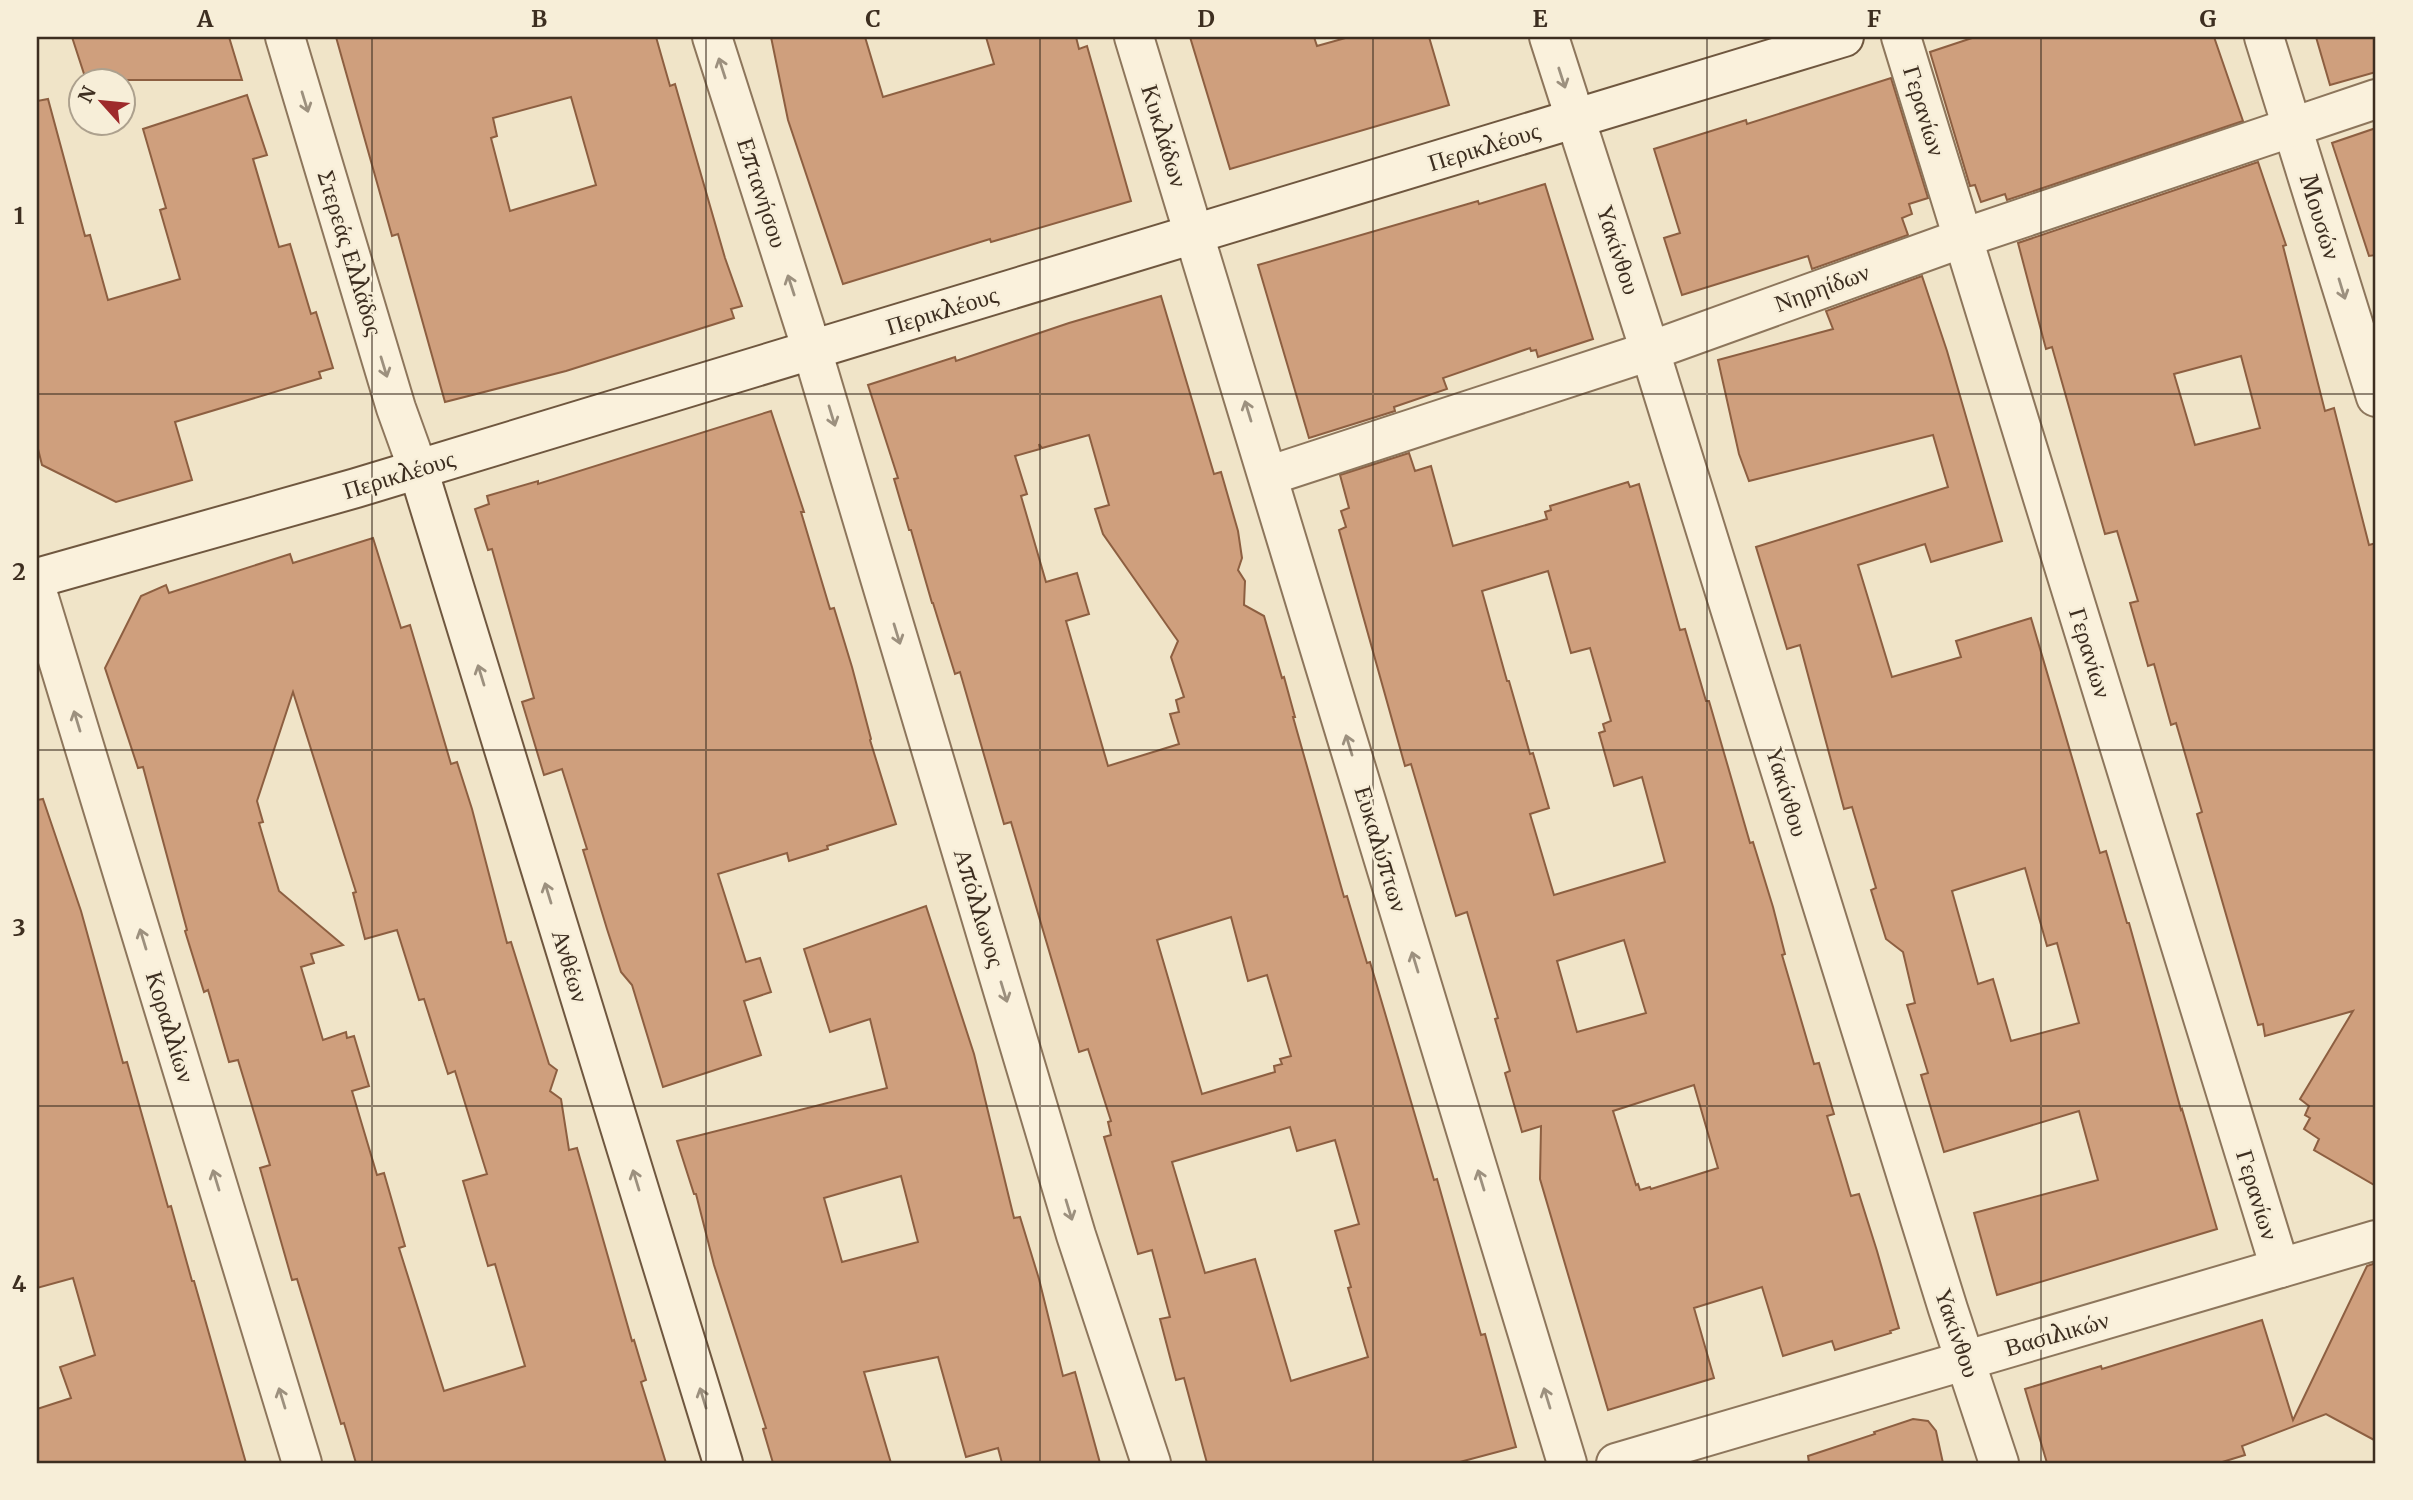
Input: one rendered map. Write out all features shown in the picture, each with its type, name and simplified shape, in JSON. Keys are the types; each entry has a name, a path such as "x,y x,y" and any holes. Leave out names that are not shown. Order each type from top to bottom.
{"street":[{"name":"Στερεάς Ελλάδος","path":"285,37 396,408 418,469"},
{"name":"Επτανήσου","path":"712,37 812,350"},
{"name":"Κυκλάδων","path":"1133,37 1195,234"},
{"name":"Υακίνθου","path":"1549,37 1999,1463"},
{"name":"Περικλέους","path":"37,578 418,469 1844,37"},
{"name":"Γερανίων","path":"1901,37 2280,1268"},
{"name":"Μουσών","path":"2264,37 2376,397"},
{"name":"Νηρηίδων","path":"1268,476 1650,351 1963,238 2376,99"},
{"name":"Ευκαλύπτων","path":"1195,234 1567,1463"},
{"name":"Απόλλωνος","path":"812,350 1076,1235 1151,1463"},
{"name":"Ανθέων","path":"418,469 723,1463"},
{"name":"Κοραλλίων","path":"37,591 302,1463"},
{"name":"Βασιλικών","path":"1616,1463 2376,1240"}],"building":[{"path":"72,37 229,37 242,80 136,80 136,66 81,66"},
{"path":"336,37 656,37 670,86 675,84 725,258 742,306 731,309 734,318 566,371 445,402 398,234 392,236","holes":["571,97 596,185 510,211 491,138 497,136 493,118"]},
{"path":"771,37 865,37 883,97 994,64 986,37 1076,37 1079,49 1087,46 1131,201 991,242 990,239 843,284 788,120"},
{"path":"1190,37 1314,37 1317,46 1349,37 1429,37 1449,105 1230,169"},
{"path":"1975,37 2214,37 2243,121 2007,200 2005,194 1981,202 1975,185 1970,186 1930,52"},
{"path":"2316,37 2376,37 2376,72 2330,85"},
{"path":"1891,78 1928,198 1909,204 1912,214 1902,218 1908,235 1812,269 1808,256 1682,295 1664,238 1680,233 1654,149 1746,120 1747,124"},
{"path":"247,95 267,155 253,159 279,247 290,244 311,314 316,312 333,368 319,372 321,378 175,422 192,480 116,502 42,465 37,445 37,101 48,99 85,236 90,235 108,300 180,279 160,210 166,208 143,129"},
{"path":"2376,128 2376,255 2369,256 2332,143"},
{"path":"2258,162 2286,245 2283,246 2325,411 2334,408 2369,545 2376,543 2376,1186 2314,1150 2319,1139 2304,1129 2310,1118 2305,1115 2309,1106 2300,1099 2353,1011 2265,1036 2263,1024 2258,1025 2197,814 2202,812 2176,723 2171,725 2154,664 2148,666 2130,603 2138,601 2117,531 2105,534 2052,347 2046,349 2018,243","holes":["2241,356 2260,428 2195,445 2174,374"]},
{"path":"1545,184 1593,339 1538,357 1536,350 1531,351 1530,348 1443,378 1447,389 1394,407 1395,411 1309,438 1258,265"},
{"path":"1922,276 1947,351 2002,541 1931,562 1925,544 1858,565 1892,677 1961,657 1956,641 2031,618 2100,853 2106,851 2129,923 2217,1229 1997,1295 1974,1213 2098,1180 2079,1111 1944,1152 1921,1075 1928,1073 1907,1005 1915,1003 1903,952 1886,939 1871,890 1876,888 1852,807 1844,809 1800,645 1787,649 1756,547 1948,487 1933,435 1749,481 1739,454 1718,360 1833,329 1826,311","holes":["2025,868 2047,946 2057,943 2079,1023 2011,1041 1993,979 1978,984 1952,891"]},
{"path":"1161,296 1214,474 1221,472 1238,531 1242,558 1238,570 1245,581 1244,605 1264,616 1282,678 1284,677 1344,897 1347,896 1367,963 1370,962 1434,1180 1437,1179 1481,1335 1485,1334 1516,1447 1456,1463 1207,1463 1184,1378 1176,1380 1160,1319 1170,1317 1152,1250 1138,1254 1104,1137 1111,1135 1108,1122 1111,1121 1088,1049 1079,1052 1011,822 1004,824 960,672 955,674 932,603 894,479 898,478 868,385 955,357 956,361","holes":["1089,435 1109,505 1095,509 1103,534 1178,641 1171,657 1184,697 1176,700 1179,712 1170,714 1179,744 1108,766 1066,621 1089,614 1077,573 1046,582 1021,496 1027,494 1015,456 1040,449 1039,444 1042,448","1231,917 1248,981 1267,975 1291,1056 1280,1059 1282,1064 1274,1066 1275,1072 1202,1094 1157,940","1290,1127 1297,1151 1335,1140 1359,1224 1335,1231 1368,1357 1291,1381 1255,1259 1205,1273 1172,1162"]},
{"path":"771,411 804,512 801,512 830,609 834,608 852,667 870,740 896,824 789,861 787,853 718,874 746,962 760,958 771,992 744,1001 761,1055 663,1087 632,985 621,972 607,929 583,850 587,849 562,769 544,775 522,702 534,698 492,549 488,550 475,509 489,504 487,496 538,481 538,484"},
{"path":"1409,453 1415,471 1431,466 1453,546 1547,519 1545,512 1551,510 1550,506 1628,482 1630,487 1639,484 1680,630 1685,629 1750,843 1753,842 1773,907 1785,954 1782,955 1814,1064 1819,1063 1834,1114 1827,1116 1851,1196 1859,1194 1899,1328 1890,1331 1891,1333 1835,1350 1832,1341 1783,1356 1762,1287 1694,1308 1714,1378 1608,1410 1540,1179 1541,1126 1522,1132 1505,1073 1510,1071 1495,1019 1498,1018 1467,912 1456,916 1411,764 1405,766 1339,530 1346,527 1341,511 1349,508 1340,475","holes":["1548,571 1571,653 1590,648 1611,721 1603,724 1605,731 1599,733 1614,786 1642,777 1665,862 1554,895 1530,814 1549,808 1507,681 1482,591","1624,940 1646,1013 1577,1032 1557,961","1694,1085 1718,1168 1640,1190 1638,1184 1636,1185 1613,1111"]},
{"path":"373,538 401,628 410,625 451,764 457,762 472,809 507,943 511,942 549,1064 557,1070 550,1091 561,1099 569,1150 577,1148 632,1341 634,1340 646,1380 641,1382 666,1463 356,1463 344,1423 341,1424 297,1279 292,1280 260,1168 270,1165 238,1060 229,1062 208,990 204,992 185,931 187,930 143,767 138,768 105,668 141,596 166,585 169,593 290,554 293,563","holes":["293,692 356,892 353,893 365,939 397,930 419,1000 424,999 448,1074 455,1071 487,1174 463,1181 488,1266 495,1264 525,1366 444,1391 399,1248 405,1246 384,1173 377,1175 352,1091 369,1086 354,1036 347,1038 346,1032 323,1040 301,967 314,963 311,954 343,945 279,891 259,823 263,822 257,801"]},
{"path":"43,799 81,911 123,1063 127,1062 246,1463 37,1463 37,1409 71,1398 60,1367 95,1355 73,1278 37,1288 37,800"},
{"path":"926,906 974,1054 1014,1218 1020,1217 1039,1279 1063,1376 1075,1372 1100,1463 1002,1463 998,1448 966,1457 938,1357 864,1372 891,1463 773,1463 763,1429 766,1428 714,1265 696,1194 677,1141 887,1088 870,1019 830,1032 804,949","holes":["901,1176 918,1242 842,1262 824,1198"]},
{"path":"2376,1263 2376,1441 2326,1414 2242,1446 2245,1455 2219,1463 2047,1463 2025,1389 2101,1366 2102,1369 2262,1320 2293,1420 2367,1266"},
{"path":"1913,1419 1928,1421 1936,1431 1943,1463 1809,1463 1808,1456"}]}
